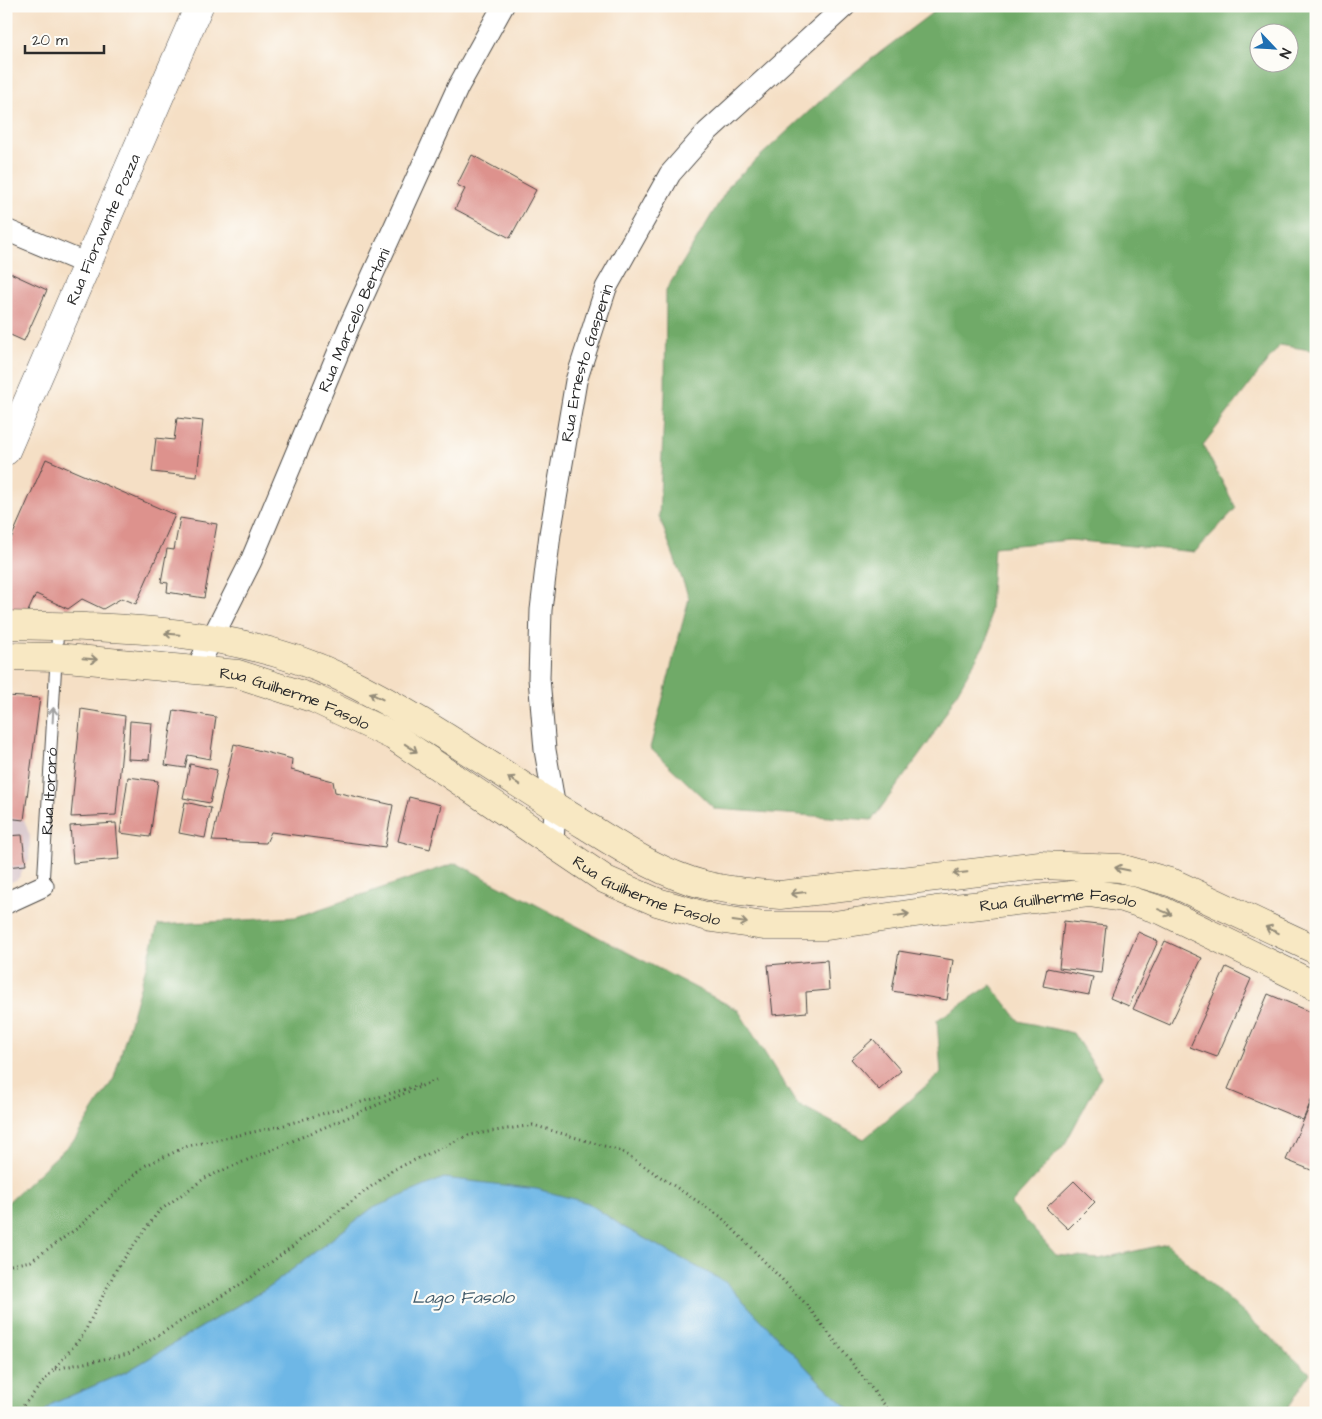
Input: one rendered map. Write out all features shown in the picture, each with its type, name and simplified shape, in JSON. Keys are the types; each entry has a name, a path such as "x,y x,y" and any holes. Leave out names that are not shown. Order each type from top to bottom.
{"main road":[{"name":"Rua Guilherme Fasolo","path":"6,625 58,626 213,638 286,656 338,676 395,705 644,861 703,884 744,893 780,895 1040,865 1120,868 1173,883 1316,950"},
{"name":"Rua Guilherme Fasolo","path":"6,656 56,656 197,668 238,674 315,699 393,736 606,880 657,902 712,918 764,926 827,926 936,910 1089,894 1123,898 1163,911 1316,986"}],"street":[{"name":"Rua Fioravante Pozza","path":"6,451 199,6"},
{"name":"Rua Marcelo Bertani","path":"197,668 251,561 349,327 413,183 458,87 504,6"},
{"name":"Rua Ernesto Gasperin","path":"553,843 555,807 545,750 539,678 541,610 550,534 576,381 606,288 670,174 707,132 845,6"},
{"path":"6,230 87,264"},
{"name":"Rua Itororó","path":"6,903 43,886"}],"lane":[{"name":"Rua Itororó","path":"43,886 58,626"}],"path":[{"path":"6,1266 31,1261 79,1226 144,1166 188,1146 281,1126 436,1080 204,1178 159,1210 117,1268 84,1334 17,1413"},
{"path":"55,1369 128,1354 249,1279 393,1170 470,1135 533,1125 621,1151 720,1216 805,1303 891,1413"}],"shaded area":[{"path":"6,818 24,820 30,836 29,860 18,879 6,884"}],"green space":[{"path":"941,6 1316,6 1316,351 1280,345 1203,445 1236,508 1195,552 1070,540 994,547 988,638 929,742 872,820 715,809 650,748 689,598 659,516 665,393 666,290 731,183 840,83"},
{"path":"456,863 738,1010 796,1103 864,1139 941,1073 937,1020 991,985 1019,1021 1073,1033 1101,1076 1065,1144 1011,1204 1056,1255 1099,1259 1167,1244 1310,1373 1285,1413 854,1413 820,1382 725,1283 625,1228 588,1203 371,1209 272,1285 128,1371 52,1404 43,1413 6,1413 6,1204 75,1139 114,1078 158,925 296,917"}],"water":[{"name":"Lago Fasolo","path":"444,1178 537,1189 588,1203 625,1228 725,1282 820,1382 854,1413 43,1413 52,1404 128,1371 272,1285 371,1209"}],"building":[{"path":"472,155 536,190 510,238 455,209 465,189 457,185"},
{"path":"6,271 47,290 24,341 6,333"},
{"path":"177,418 203,421 197,477 152,472 156,438 174,440"},
{"path":"46,459 175,515 136,604 122,598 103,609 82,599 68,609 36,594 25,618 8,611 6,616 6,550"},
{"path":"180,518 217,524 204,598 167,592 168,583 161,582 167,549 174,550"},
{"path":"6,696 40,698 24,820 6,818"},
{"path":"81,709 125,716 116,815 71,817"},
{"path":"174,710 216,717 210,759 188,755 185,768 165,765"},
{"path":"130,721 152,723 149,760 128,759"},
{"path":"234,744 292,759 291,770 333,781 335,792 393,805 385,847 271,832 266,843 212,841"},
{"path":"190,764 217,770 210,803 183,798"},
{"path":"128,777 158,781 150,837 120,833"},
{"path":"409,797 441,805 430,849 398,841"},
{"path":"185,802 211,808 205,838 179,833"},
{"path":"116,823 119,859 73,863 70,826"},
{"path":"22,835 26,865 6,867 6,836"},
{"path":"1064,921 1106,926 1101,973 1059,968"},
{"path":"1138,932 1158,941 1129,1006 1110,998"},
{"path":"1165,941 1202,958 1170,1025 1133,1009"},
{"path":"899,951 953,960 947,1000 892,991"},
{"path":"827,960 829,990 806,992 807,1012 773,1015 768,965"},
{"path":"1226,967 1251,979 1217,1057 1190,1047"},
{"path":"1047,968 1093,977 1089,995 1043,986"},
{"path":"1268,994 1316,1014 1316,1089 1303,1120 1228,1089"},
{"path":"873,1039 901,1071 879,1090 851,1059"},
{"path":"1316,1092 1316,1172 1286,1160"},
{"path":"1074,1181 1095,1202 1068,1229 1046,1208"}]}
